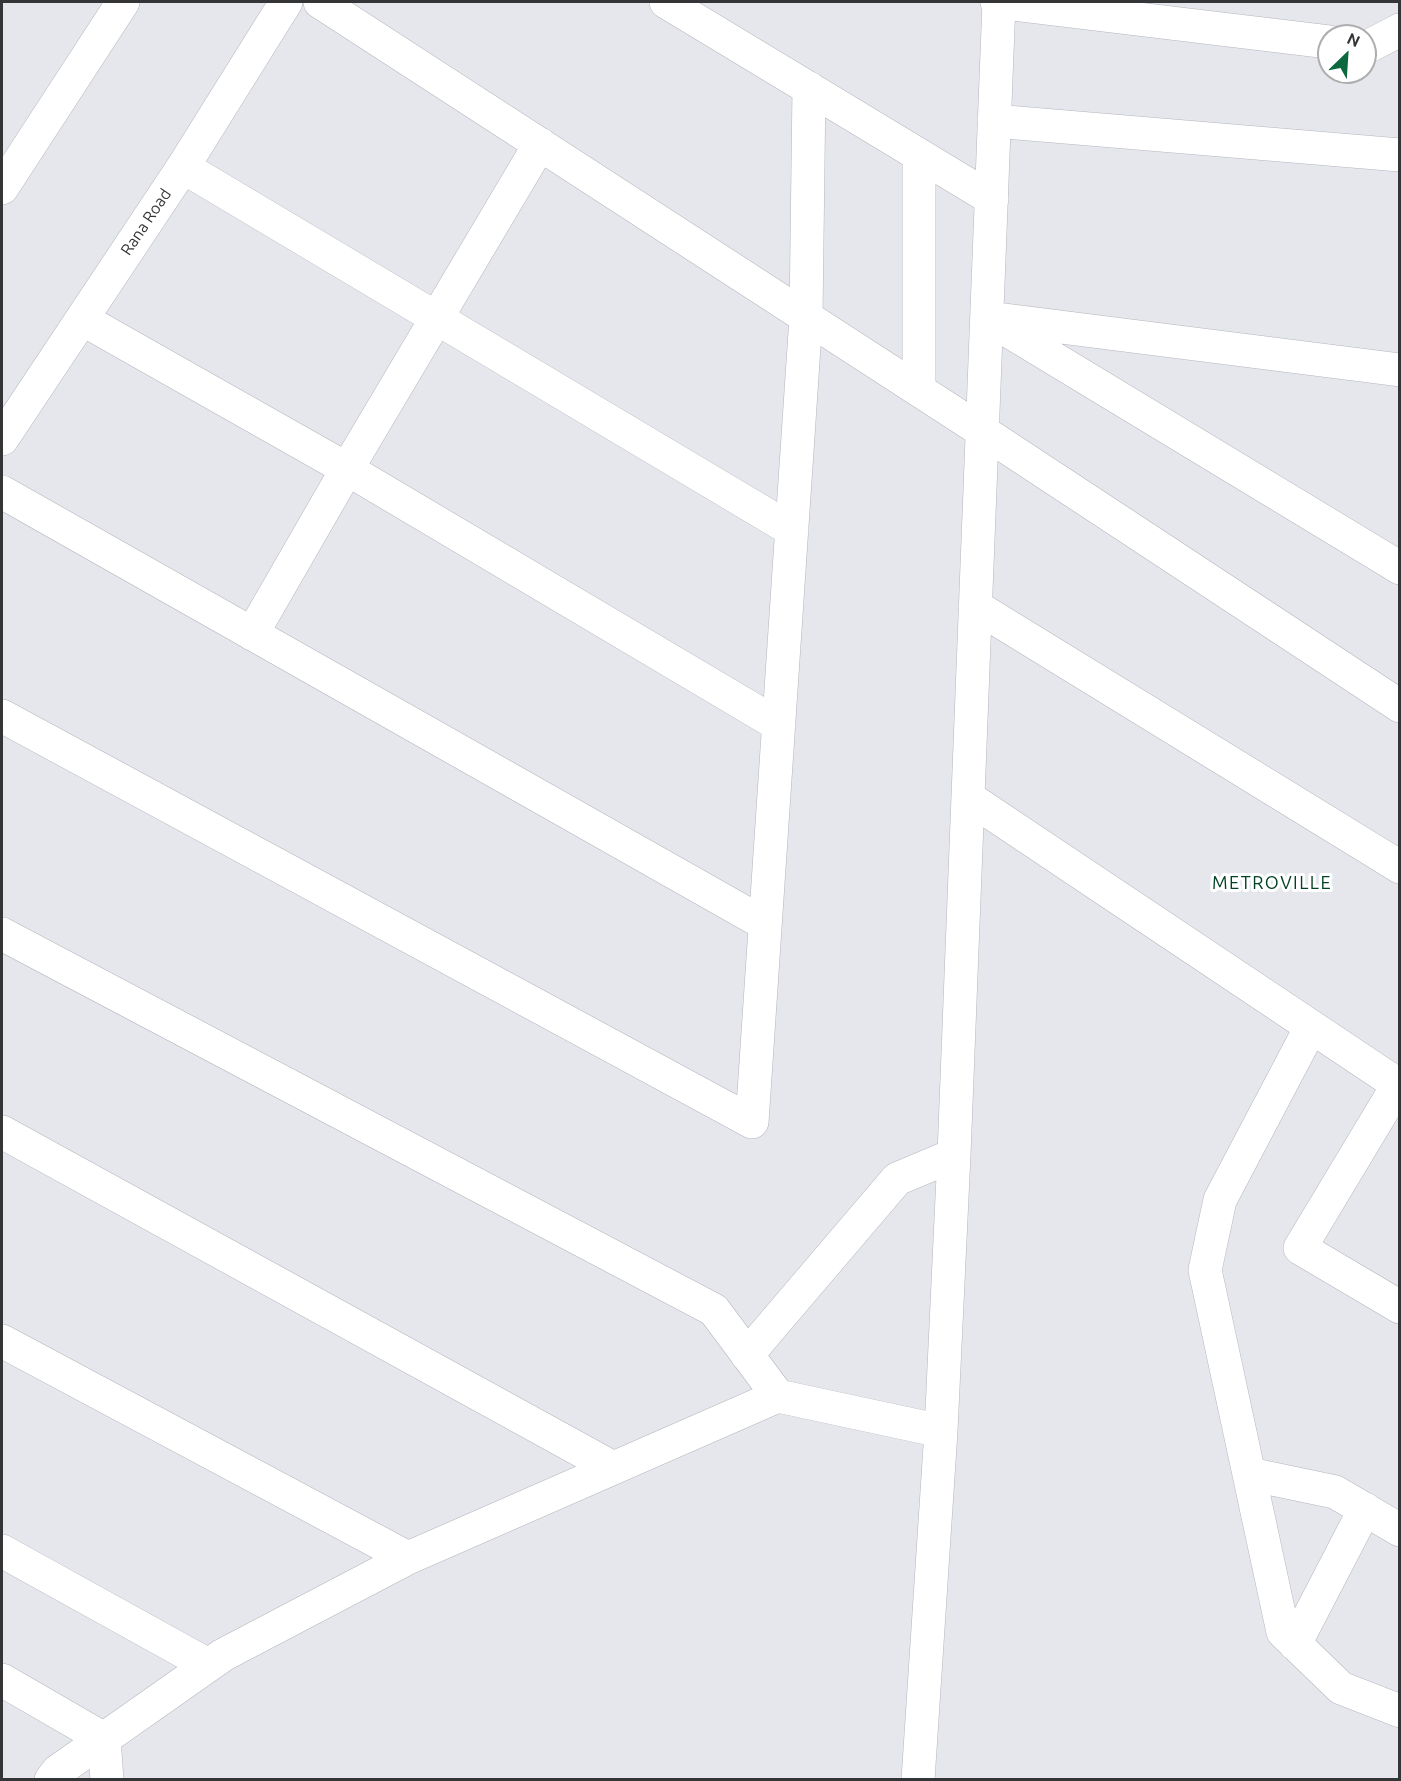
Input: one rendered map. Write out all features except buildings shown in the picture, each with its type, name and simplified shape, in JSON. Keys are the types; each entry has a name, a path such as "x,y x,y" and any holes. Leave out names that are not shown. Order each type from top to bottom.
{"street":[{"path":"2,188 123,2"},
{"name":"Rana Road","path":"2,439 183,167 286,2"},
{"path":"320,2 919,389 1400,706"},
{"path":"666,2 992,199"},
{"path":"918,1779 941,1431 954,1155 998,2 1317,41"},
{"path":"1377,42 1400,30"},
{"path":"2,717 752,1122 806,317 808,88"},
{"path":"994,121 1400,155"},
{"path":"252,634 540,144"},
{"path":"919,155 919,389"},
{"path":"183,167 792,530"},
{"path":"987,318 1400,370"},
{"path":"987,318 1400,567"},
{"path":"82,319 347,469 779,725"},
{"path":"2,492 765,924"},
{"path":"975,606 1400,867"},
{"path":"969,798 1399,1086 1300,1248 1400,1307"},
{"path":"2,934 714,1310 778,1396"},
{"path":"1311,1027 1220,1200 1205,1270 1284,1632 1341,1688 1400,1711"},
{"path":"2,1132 613,1468"},
{"path":"747,1355 897,1179 954,1155"},
{"path":"2,1341 408,1558"},
{"path":"51,1779 58,1771 223,1655 408,1558 778,1396 941,1431"},
{"path":"1249,1474 1335,1492 1400,1530"},
{"path":"1295,1644 1365,1509"},
{"path":"2,1551 208,1665"},
{"path":"2,1680 104,1739"},
{"path":"104,1739 107,1779"}],"district":[{"name":"METROVILLE","path":"1272,883"}]}
